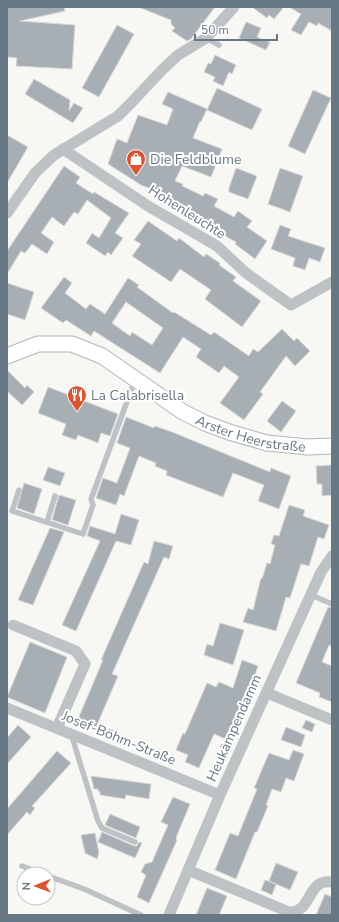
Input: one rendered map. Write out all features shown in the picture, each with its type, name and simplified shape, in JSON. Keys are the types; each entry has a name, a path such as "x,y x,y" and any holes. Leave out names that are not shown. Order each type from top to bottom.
{"street":[{"path":"7,213 35,173 54,155 118,116 178,55 206,38 234,7"},
{"name":"Hohenleuchte","path":"64,149 148,206 217,246 246,273 291,305 332,282"},
{"name":"Arster Heerstraße","path":"7,356 38,344 72,344 102,356 136,378 183,412 205,423 228,432 267,443 308,447 332,446"},
{"name":"Heukämpendamm","path":"169,915 220,795 321,572 332,556"},
{"path":"13,625 76,651 85,664 57,728"},
{"path":"267,693 332,720"},
{"name":"Josef-Böhm-Straße","path":"7,708 220,795"},
{"path":"188,870 295,914 305,904 315,886 326,881 332,882"}],"lane":[{"path":"206,38 219,45"},
{"path":"19,490 12,512 84,534 93,505 91,499 136,378"},
{"path":"47,522 55,496"},
{"path":"311,595 332,604"},
{"path":"75,736 73,740 98,821 102,828 135,842"},
{"path":"56,879 84,889 141,915"}],"building":[{"path":"7,7 64,7 65,11 20,21 75,25 72,69 16,66 17,58 7,57"},
{"path":"138,7 215,7 191,39 187,41 172,31 175,28 171,24 171,20"},
{"path":"252,7 284,7 274,19 269,15 267,18"},
{"path":"289,7 332,7 332,31 318,23 317,26 309,22 301,35 291,30 301,14"},
{"path":"246,22 261,28 257,37 270,42 266,50 239,38"},
{"path":"117,25 134,34 99,97 82,88"},
{"path":"215,55 236,65 232,74 229,72 223,86 213,81 215,77 204,72 208,63 211,64"},
{"path":"34,79 70,100 69,111 74,103 83,108 73,123 25,94"},
{"path":"217,88 262,109 252,130 207,110"},
{"path":"313,90 331,98 305,154 288,146"},
{"path":"168,92 207,109 193,138 222,149 211,177 182,166 175,181 203,196 205,193 218,199 214,206 234,217 238,211 252,221 247,227 267,241 255,259 235,244 236,242 204,224 205,222 173,206 174,203 159,197 161,193 141,185 108,164 117,139 127,143 138,115 167,125 173,109 162,104"},
{"path":"7,135 28,147 7,183"},
{"path":"64,166 80,177 76,183 129,213 115,233 123,238 111,255 108,252 105,256 86,243 92,233 99,238 111,218 87,200 78,214 74,212 64,226 52,217 41,233 54,242 47,254 32,244 25,253 21,251 7,274 7,251"},
{"path":"236,168 257,176 248,199 229,192"},
{"path":"280,168 303,176 290,212 268,204"},
{"path":"148,221 177,241 179,238 204,257 206,254 220,263 219,265 236,277 233,281 261,301 242,327 205,299 211,290 180,269 171,282 132,256 141,244 134,240"},
{"path":"280,225 291,229 288,236 325,248 320,262 309,258 305,270 293,266 295,258 271,249"},
{"path":"64,277 72,283 65,293 86,309 90,304 105,314 128,278 139,285 137,287 173,313 174,312 211,335 214,332 249,356 253,349 258,352 282,329 294,341 297,338 310,351 295,366 286,356 260,392 263,394 244,420 220,403 239,377 224,366 219,373 196,357 201,349 183,337 160,373 94,331 91,336 66,320 63,323 41,308","holes":["126,302 163,328 152,345 132,332 130,336 112,323"]},
{"path":"7,283 34,292 25,320 7,314"},
{"path":"7,370 25,388 27,385 34,392 22,405 7,391"},
{"path":"48,387 118,414 110,436 101,433 98,443 78,435 76,440 62,435 66,424 38,413"},
{"path":"282,401 296,411 281,432 267,421"},
{"path":"126,417 154,428 155,426 172,432 270,472 271,468 291,476 279,509 258,501 264,485 233,473 223,497 166,475 167,471 155,466 156,463 139,456 124,496 120,494 116,505 96,498 103,478 117,483 130,448 117,443"},
{"path":"332,465 332,495 322,496 322,484 317,484 316,466"},
{"path":"48,467 65,473 60,486 43,480"},
{"path":"24,483 42,489 34,514 17,508"},
{"path":"59,495 76,500 68,525 52,520"},
{"path":"289,505 305,510 303,516 329,525 324,539 318,537 309,566 301,564 290,598 286,597 276,631 243,622 248,608 253,610 261,578 262,579 267,563 270,564 275,545 271,544 274,535 279,536"},
{"path":"121,514 139,520 131,545 116,541 76,631 62,625 100,541 87,536 90,526 115,534"},
{"path":"50,528 64,532 33,605 18,600"},
{"path":"154,541 173,546 169,559 164,557 112,674 118,676 96,727 78,719 103,660 101,660 144,562 148,564"},
{"path":"328,607 332,608 332,647 329,645 322,662 332,666 332,702 319,697 320,693 296,683"},
{"path":"220,623 244,630 233,665 204,655 207,644 213,646"},
{"path":"30,642 67,657 45,713 7,697"},
{"path":"242,660 258,666 252,684 228,740 214,734 199,768 185,762 188,755 176,750 183,733 185,734 207,683 216,687 219,682 233,688"},
{"path":"306,720 315,724 312,732 302,728"},
{"path":"18,725 31,737 7,764 7,738"},
{"path":"286,727 305,735 301,747 281,740"},
{"path":"293,750 304,754 294,781 286,778 281,792 272,789 266,805 268,806 257,832 255,832 236,879 215,870 230,833 238,836 257,789 254,788 269,753 289,760"},
{"path":"57,751 71,763 32,806 35,808 30,815 27,812 7,835 7,809"},
{"path":"91,776 151,784 149,799 126,795 125,799 100,795 98,789 94,789"},
{"path":"173,797 190,804 177,835 177,840 149,903 137,897 146,875 141,872 145,864 152,862 168,825 161,822"},
{"path":"110,814 140,827 136,838 105,825"},
{"path":"102,832 134,846 137,846 139,842 142,843 135,858 98,842"},
{"path":"95,833 99,853 97,859 85,853 81,835"},
{"path":"276,863 298,872 290,890 269,881"},
{"path":"265,880 276,884 272,895 261,890"},
{"path":"207,888 227,896 219,915 196,915"},
{"path":"325,894 332,897 332,915 316,915"}],"place":[{"name":"Die Feldblume","path":"136,176"},
{"name":"La Calabrisella","path":"77,412"}]}
